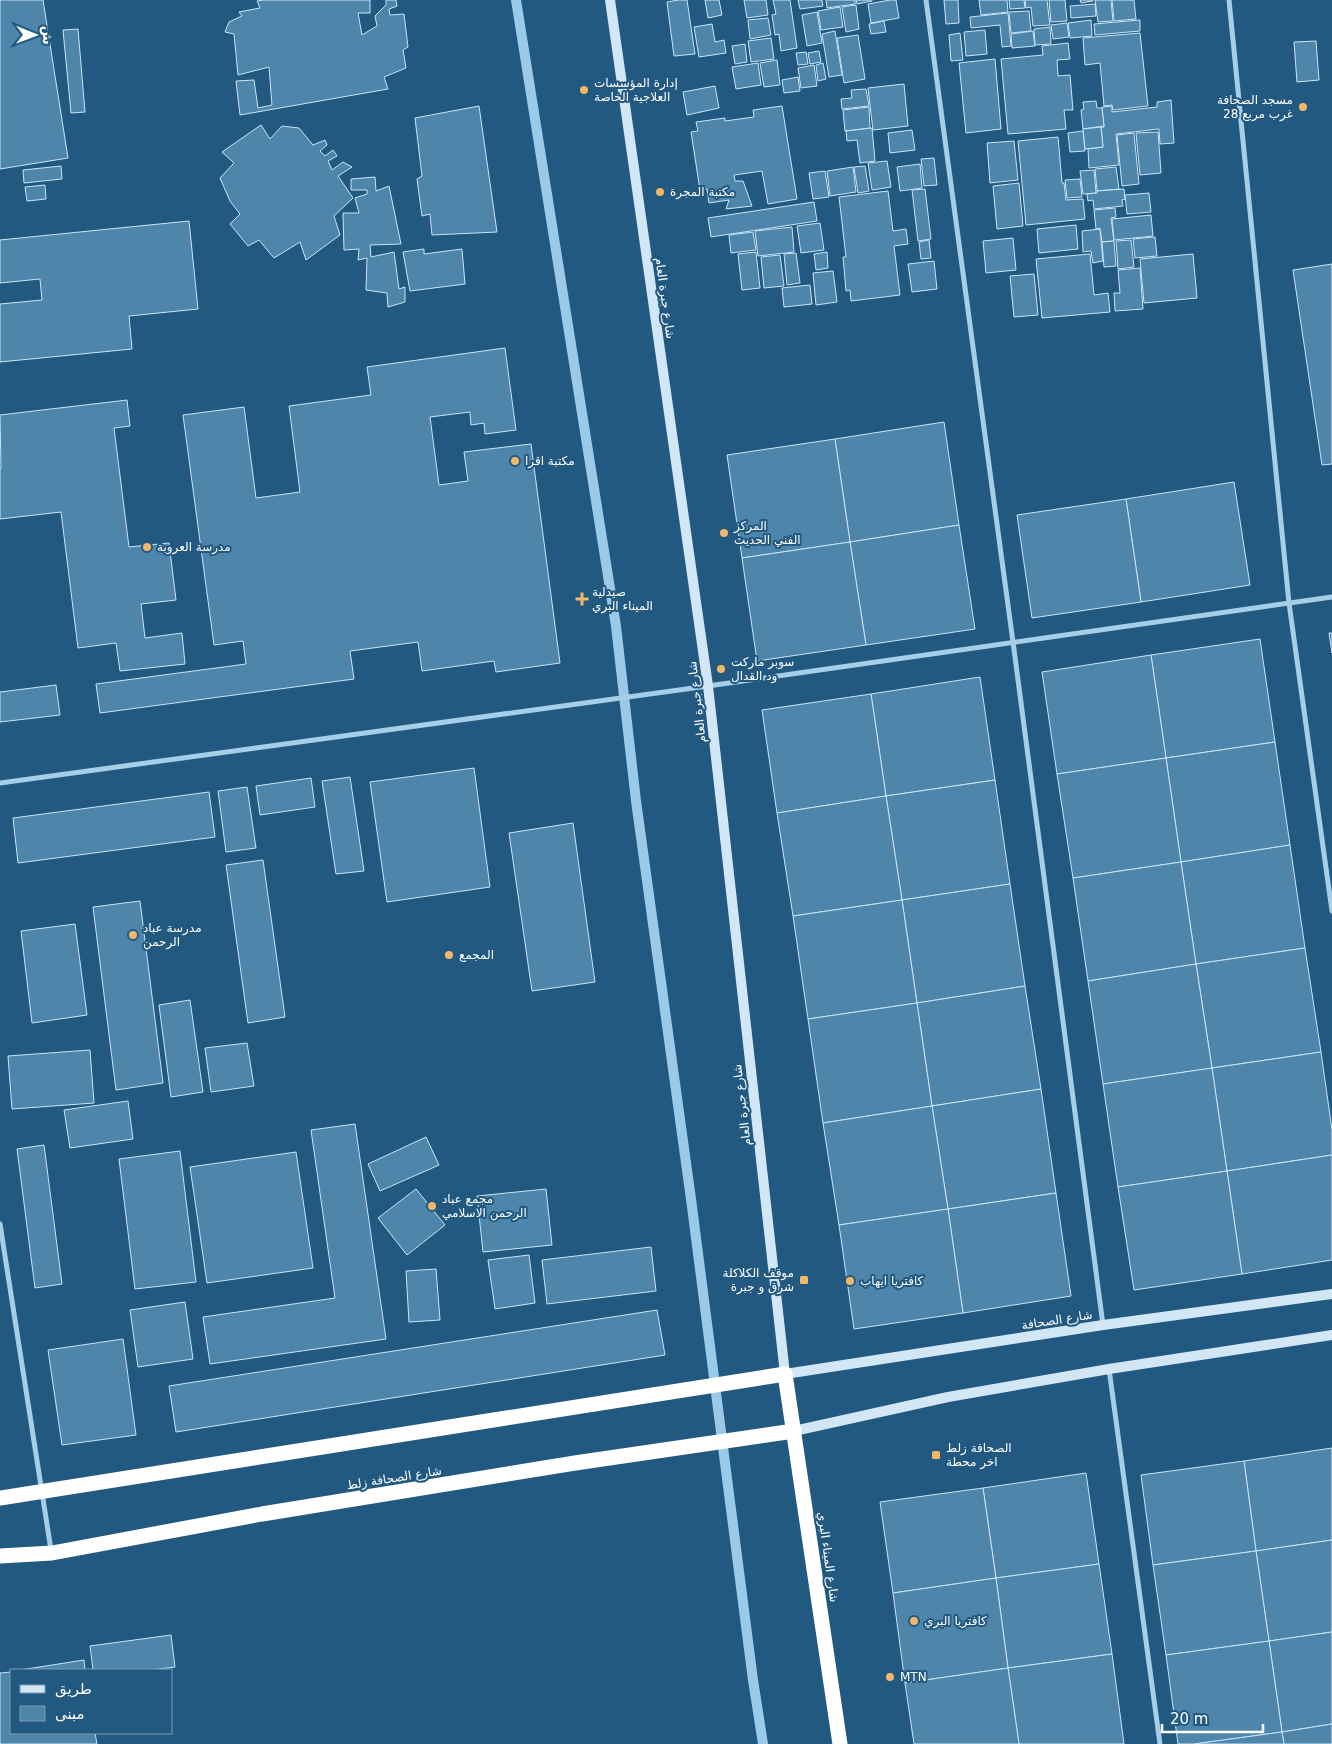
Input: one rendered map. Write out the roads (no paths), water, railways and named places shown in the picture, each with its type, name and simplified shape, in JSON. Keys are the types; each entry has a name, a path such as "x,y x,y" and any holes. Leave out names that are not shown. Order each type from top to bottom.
{"highway":[{"name":"شارع الميناء البري","path":"786,1374 840,1744"},
{"path":"0,1498 786,1374"},
{"name":"شارع الصحافة زلط","path":"0,1556 52,1553 272,1513 794,1431"}],"main road":[{"name":"شارع جبرة العام","path":"610,0 708,686 786,1374"},
{"name":"شارع الصحافة","path":"786,1374 1103,1325 1332,1294"},
{"path":"794,1431 948,1397 1109,1369 1332,1335"}],"street":[{"path":"926,0 1103,1325"},
{"path":"1229,0 1289,603 1332,910"},
{"path":"0,783 708,686 1332,597"},
{"path":"0,1224 52,1553"},
{"path":"1109,1369 1160,1744"}],"waterway":[{"path":"516,0 616,626 636,801 763,1744"}],"place":[{"name":"إدارة المؤسسات العلاجية الخاصة","path":"584,90"},
{"name":"مسجد الصحافة غرب مربع 28","path":"1303,107"},
{"name":"مكتبة المجرة","path":"660,192"},
{"name":"مكتبة اقرا","path":"515,461"},
{"name":"المركز الفني الحديث","path":"724,533"},
{"name":"مدرسة العروبة","path":"147,547"},
{"name":"صيدلية الميناء البري","path":"582,599"},
{"name":"سوبر ماركت ود القدال","path":"721,669"},
{"name":"مدرسة عباد الرحمن","path":"133,935"},
{"name":"المجمع","path":"449,955"},
{"name":"مجمع عباد الرحمن الاسلامي","path":"432,1206"},
{"name":"موقف الكلاكلة شرق و جبرة","path":"804,1280"},
{"name":"كافتريا ايهاب","path":"850,1281"},
{"name":"الصحافة زلط اخر محطة","path":"936,1455"},
{"name":"كافتريا البري","path":"914,1621"},
{"name":"MTN","path":"890,1677"}]}
